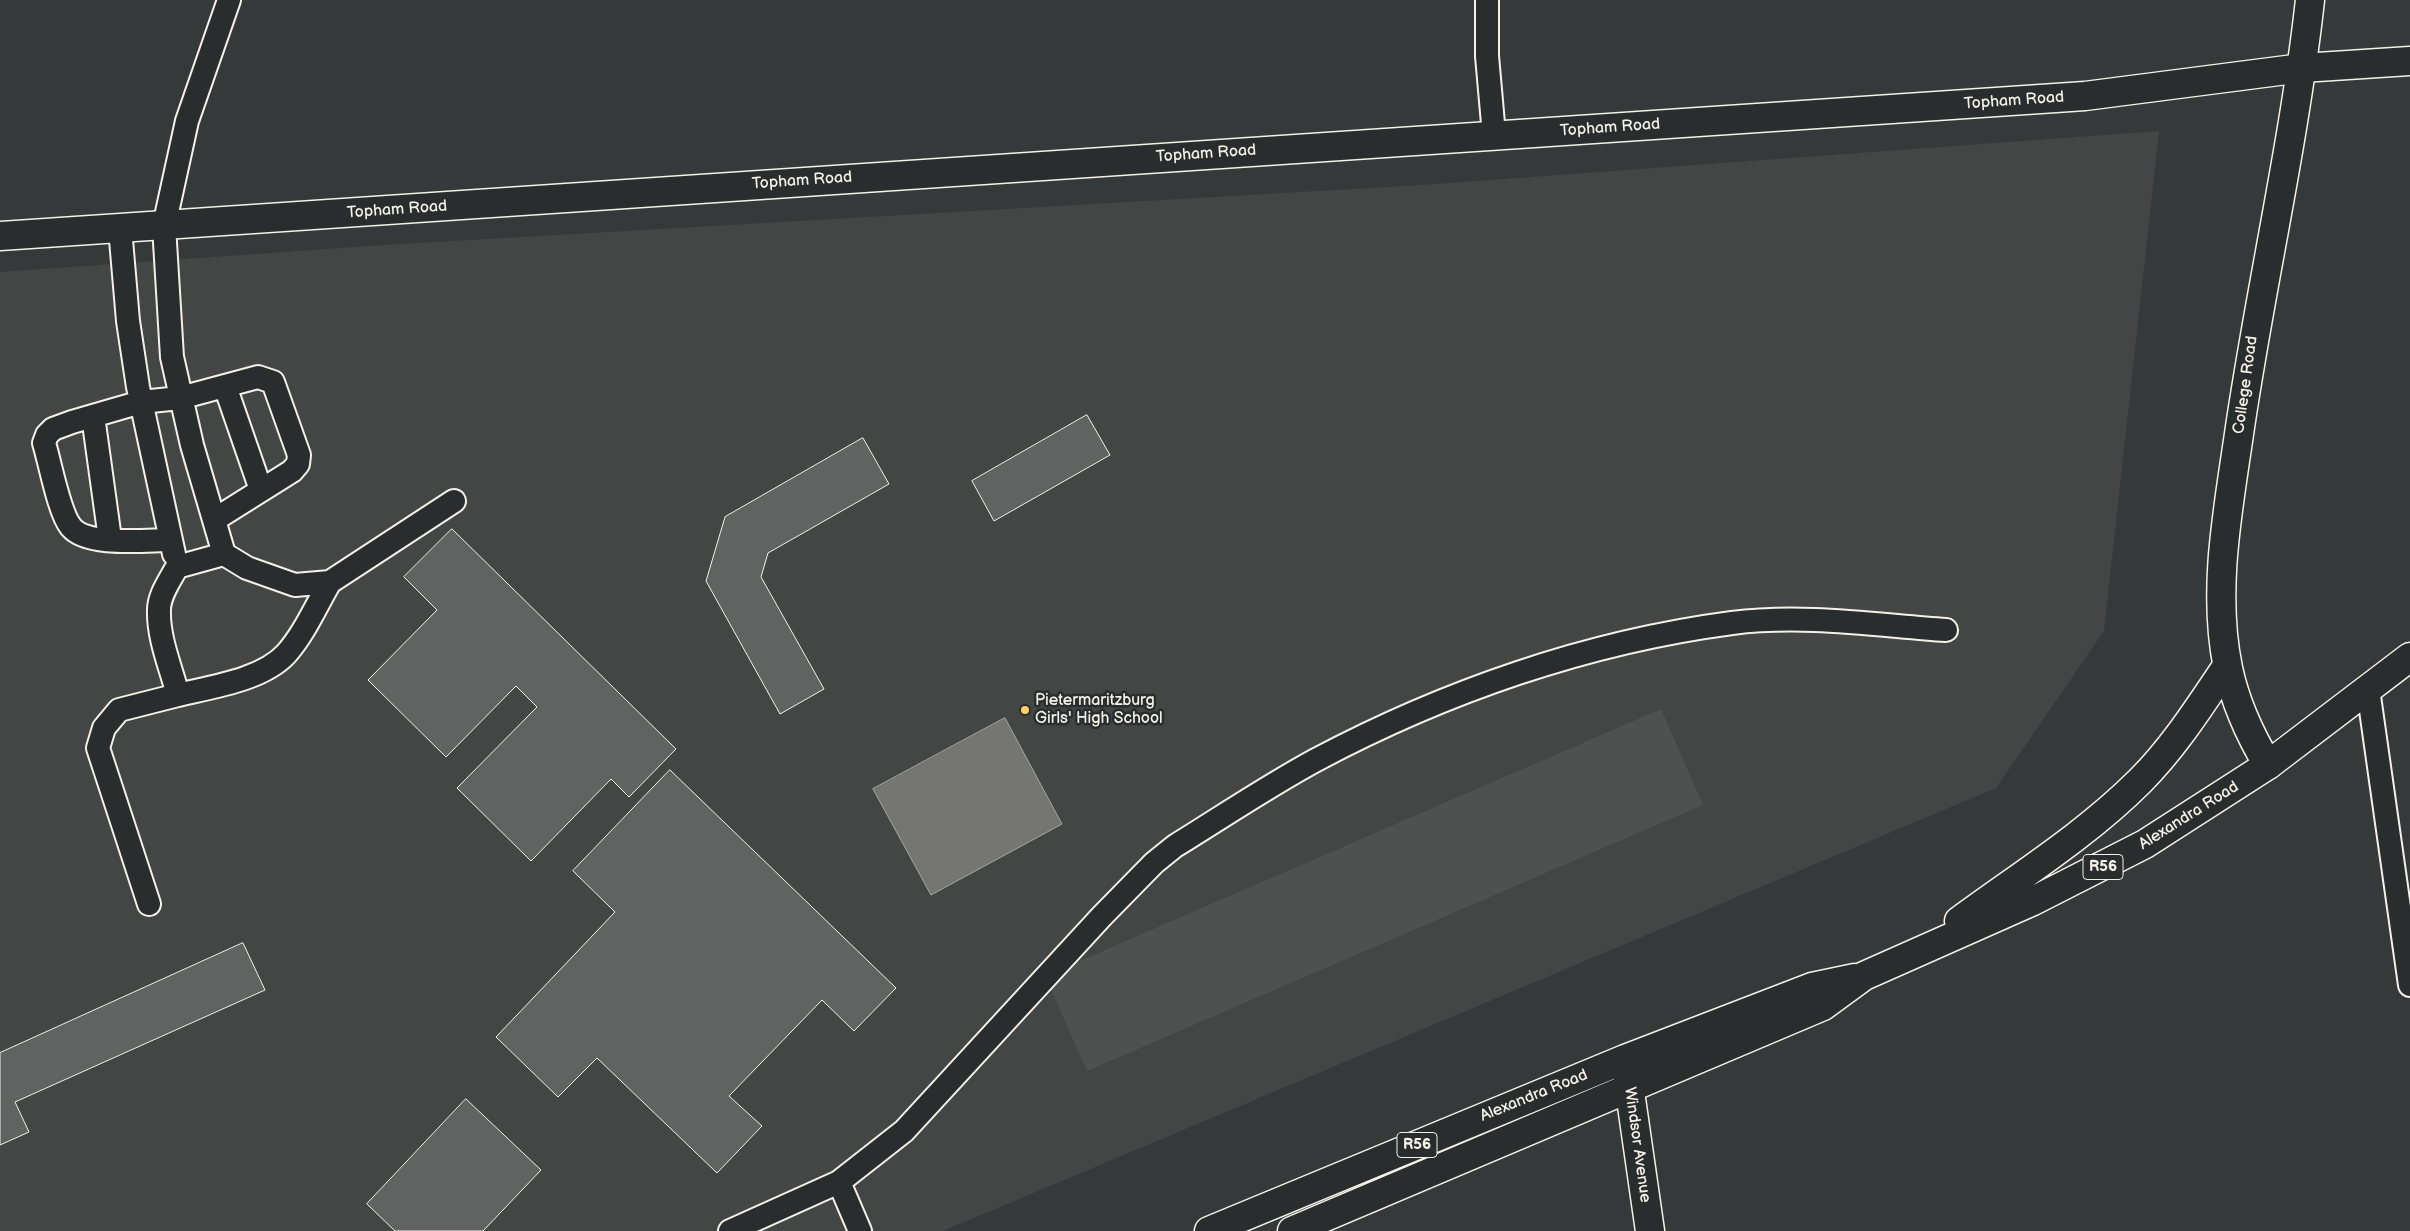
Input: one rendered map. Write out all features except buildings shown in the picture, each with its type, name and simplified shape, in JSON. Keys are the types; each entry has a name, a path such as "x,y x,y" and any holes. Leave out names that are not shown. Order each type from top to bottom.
{"street":[{"name":"College Road","path":"2268,765 2254,741 2236,699 2227,666 2221,601 2227,517 2254,333 2302,68 2310,0"},
{"name":"Topham Road","path":"0,236 2085,96 2302,68 2410,61"},
{"name":"Alexandra Road","path":"1292,1231 1630,1090 1823,1006 1864,976 2033,901 2145,844 2268,765 2410,657"},
{"path":"1926,947 2087,828 2134,787 2174,744 2227,666"},
{"name":"Alexandra Road","path":"1209,1231 1625,1059 1812,987 1864,976"},
{"name":"Windsor Avenue","path":"1625,1059 1650,1231"}],"lane":[{"path":"228,0 187,120 164,226 172,357 180,398 224,554 246,568 295,585 330,582"},
{"path":"1487,0 1487,56 1494,135"},
{"path":"120,228 128,320 141,402 177,567 164,590 158,609 161,630 178,694"},
{"path":"171,540 89,538 70,527 64,515 44,443 47,435 53,429 141,402 180,398 258,377 273,382 298,455 298,464 292,471 214,520"},
{"path":"225,386 261,490"},
{"path":"93,416 110,539"},
{"path":"149,904 98,748 104,728 119,710 235,681 261,671 285,655 304,628 330,582 454,501"},
{"path":"177,567 224,554"},
{"path":"730,1231 839,1182 904,1131 944,1090 1028,994 1154,863 1175,846 1314,761 1403,716 1544,664 1649,638 1734,623 1819,620 1946,630"},
{"path":"2368,689 2410,985"},
{"path":"839,1182 860,1231"}],"shaded area":[{"name":"Pietermaritzburg Girls' High School","path":"2159,131 2104,631 1996,788 943,1231 0,1231 0,272 384,245 1422,185"},
{"path":"1661,709 1703,805 1087,1071 1045,976"},
{"path":"1005,718 1062,824 931,895 873,789"}],"place":[{"name":"Pietermaritzburg Girls' High School","path":"1025,710"}]}
